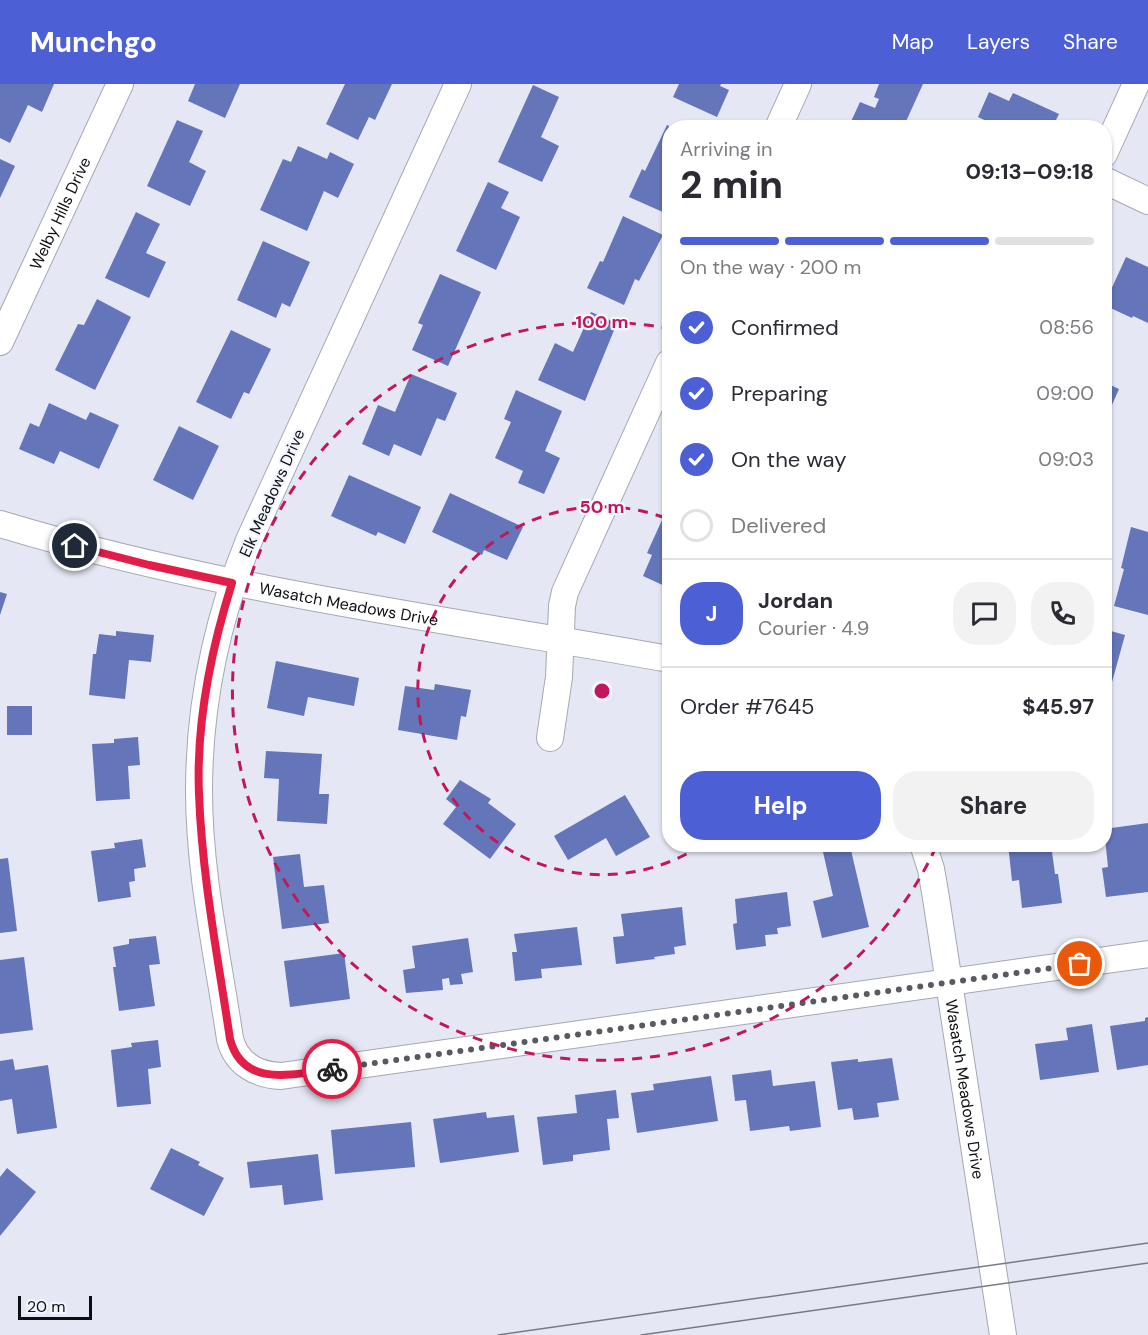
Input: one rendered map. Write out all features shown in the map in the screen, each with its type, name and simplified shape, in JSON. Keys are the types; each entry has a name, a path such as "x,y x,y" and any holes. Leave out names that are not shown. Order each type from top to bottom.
{"street":[{"name":"Welby Hills Drive","path":"0,342 120,84"},
{"name":"Elk Meadows Drive","path":"458,84 250,538 232,583 221,620 208,679 200,755 199,793 206,878 230,1039 236,1055 248,1066 264,1074 280,1076 950,982"},
{"path":"782,120 798,84"},
{"path":"1112,136 1136,84"},
{"path":"1112,184 1148,201"},
{"path":"550,738 559,677 563,599 571,575 662,378"},
{"name":"Wasatch Meadows Drive","path":"0,524 149,565 232,583 662,658"},
{"name":"Wasatch Meadows Drive","path":"926,852 931,869 950,982 1003,1335"},
{"path":"950,982 1148,954"}],"building":[{"path":"0,84 54,84 42,112 28,105 10,143 0,138"},
{"path":"195,84 240,84 225,118 188,101"},
{"path":"345,84 392,84 375,120 369,117 358,140 326,124"},
{"path":"679,84 721,84 720,86 729,90 717,117 673,97"},
{"path":"879,84 923,84 907,120 852,120 860,102 875,108 879,99 874,97"},
{"path":"533,85 559,97 541,137 559,146 542,182 498,162"},
{"path":"989,92 1009,101 1013,93 1059,114 1056,120 984,120 978,117"},
{"path":"177,120 203,131 189,162 206,171 190,206 147,186"},
{"path":"662,135 662,212 629,197 642,169 645,171"},
{"path":"298,146 327,159 330,152 354,164 338,198 324,191 307,231 260,210 283,159 291,162"},
{"path":"0,159 15,166 0,198"},
{"path":"488,182 509,192 501,208 520,217 496,270 456,251"},
{"path":"136,212 160,224 146,253 166,262 149,298 105,278"},
{"path":"623,216 662,235 639,281 635,279 624,305 587,288 600,261 603,262"},
{"path":"263,241 310,262 290,307 282,303 276,318 237,300"},
{"path":"1126,257 1148,267 1148,323 1112,309 1112,288"},
{"path":"440,274 481,292 448,366 412,350 423,325 418,323"},
{"path":"97,299 131,317 95,390 55,370 78,324 84,325"},
{"path":"591,312 617,323 585,401 538,380 555,343 573,352"},
{"path":"231,330 271,349 249,394 244,392 231,419 196,402"},
{"path":"411,374 457,393 445,421 437,418 421,456 394,444 389,456 362,444 378,405 395,412"},
{"path":"1112,386 1119,389 1112,405"},
{"path":"516,390 562,411 545,451 560,458 544,494 518,483 523,471 495,458 511,422 504,419"},
{"path":"49,403 86,420 90,412 119,425 99,469 60,451 54,464 19,449 30,423 39,427"},
{"path":"179,426 219,446 193,500 153,480"},
{"path":"349,475 421,507 405,544 378,532 376,536 331,516"},
{"path":"450,493 523,527 507,560 484,550 482,555 432,532"},
{"path":"662,520 662,585 643,576 652,555 647,553"},
{"path":"1131,527 1148,532 1148,615 1114,606 1124,569 1121,568"},
{"path":"0,592 7,594 0,615"},
{"path":"116,631 154,635 151,662 129,660 125,699 89,695 93,654 96,654 99,634 116,636"},
{"path":"1112,631 1125,635 1112,682"},
{"path":"276,661 359,678 354,706 308,697 304,716 267,708"},
{"path":"435,684 471,690 466,717 461,716 457,740 398,730 405,686 434,690"},
{"path":"7,706 32,706 32,735 7,735"},
{"path":"138,737 140,765 128,766 130,799 96,801 92,744 114,743 114,739"},
{"path":"266,751 322,754 319,794 329,794 327,824 277,821 279,779 264,778"},
{"path":"460,780 491,799 488,803 516,824 490,859 443,824 456,807 446,799"},
{"path":"625,795 650,837 616,856 606,838 568,860 554,836"},
{"path":"1148,823 1148,892 1106,897 1102,868 1108,867 1106,852 1112,852 1112,828"},
{"path":"142,839 146,867 134,869 135,881 129,882 131,897 98,902 91,851 115,848 114,843"},
{"path":"823,852 851,852 869,927 822,938 813,901 833,896"},
{"path":"1009,852 1052,852 1062,903 1022,908 1019,880 1012,881"},
{"path":"300,854 304,887 324,885 329,923 282,929 273,857"},
{"path":"8,858 17,931 0,933 0,859"},
{"path":"787,892 791,926 777,928 778,934 765,935 766,946 736,950 733,924 737,923 735,899"},
{"path":"682,907 686,945 674,947 675,954 616,964 613,937 624,936 621,914"},
{"path":"577,927 582,965 541,969 542,978 515,981 512,952 517,952 514,934"},
{"path":"156,936 160,964 149,965 155,1006 119,1011 113,967 116,967 113,947 129,944 129,939"},
{"path":"468,938 473,972 461,974 463,984 450,985 449,978 442,979 443,990 406,993 403,970 415,968 412,946"},
{"path":"344,953 350,999 290,1007 284,961"},
{"path":"24,957 33,1030 0,1034 0,960"},
{"path":"1148,1017 1148,1065 1117,1070 1110,1026 1145,1021"},
{"path":"1092,1024 1099,1072 1040,1080 1035,1044 1068,1040 1066,1028"},
{"path":"158,1040 161,1067 148,1069 151,1104 117,1107 111,1050 132,1047 131,1043"},
{"path":"892,1058 899,1100 877,1103 879,1117 854,1120 852,1108 838,1110 831,1062"},
{"path":"13,1059 15,1070 48,1065 57,1128 17,1134 12,1099 0,1101 0,1061"},
{"path":"771,1070 773,1086 815,1081 821,1127 790,1131 789,1126 750,1131 746,1100 735,1101 732,1075"},
{"path":"711,1076 718,1121 637,1133 631,1093 654,1090 653,1084"},
{"path":"616,1090 619,1118 607,1119 610,1150 573,1155 573,1161 543,1165 537,1117 577,1113 575,1095"},
{"path":"486,1112 487,1118 514,1115 519,1152 440,1163 433,1119"},
{"path":"411,1122 415,1167 335,1174 331,1130"},
{"path":"171,1148 200,1162 198,1165 224,1178 204,1216 150,1189"},
{"path":"318,1154 323,1200 284,1205 282,1185 250,1188 247,1162"},
{"path":"7,1168 36,1192 0,1236 0,1177"}],"tram line":[{"path":"498,1335 1148,1243"},
{"path":"641,1335 1148,1263"}],"way so far":[{"path":"332,1069 1080,964"}],"route":[{"path":"75,546 232,583 208,679 200,755 199,793 206,878 230,1039 241,1061 255,1071 264,1074 280,1076 332,1069"}]}
